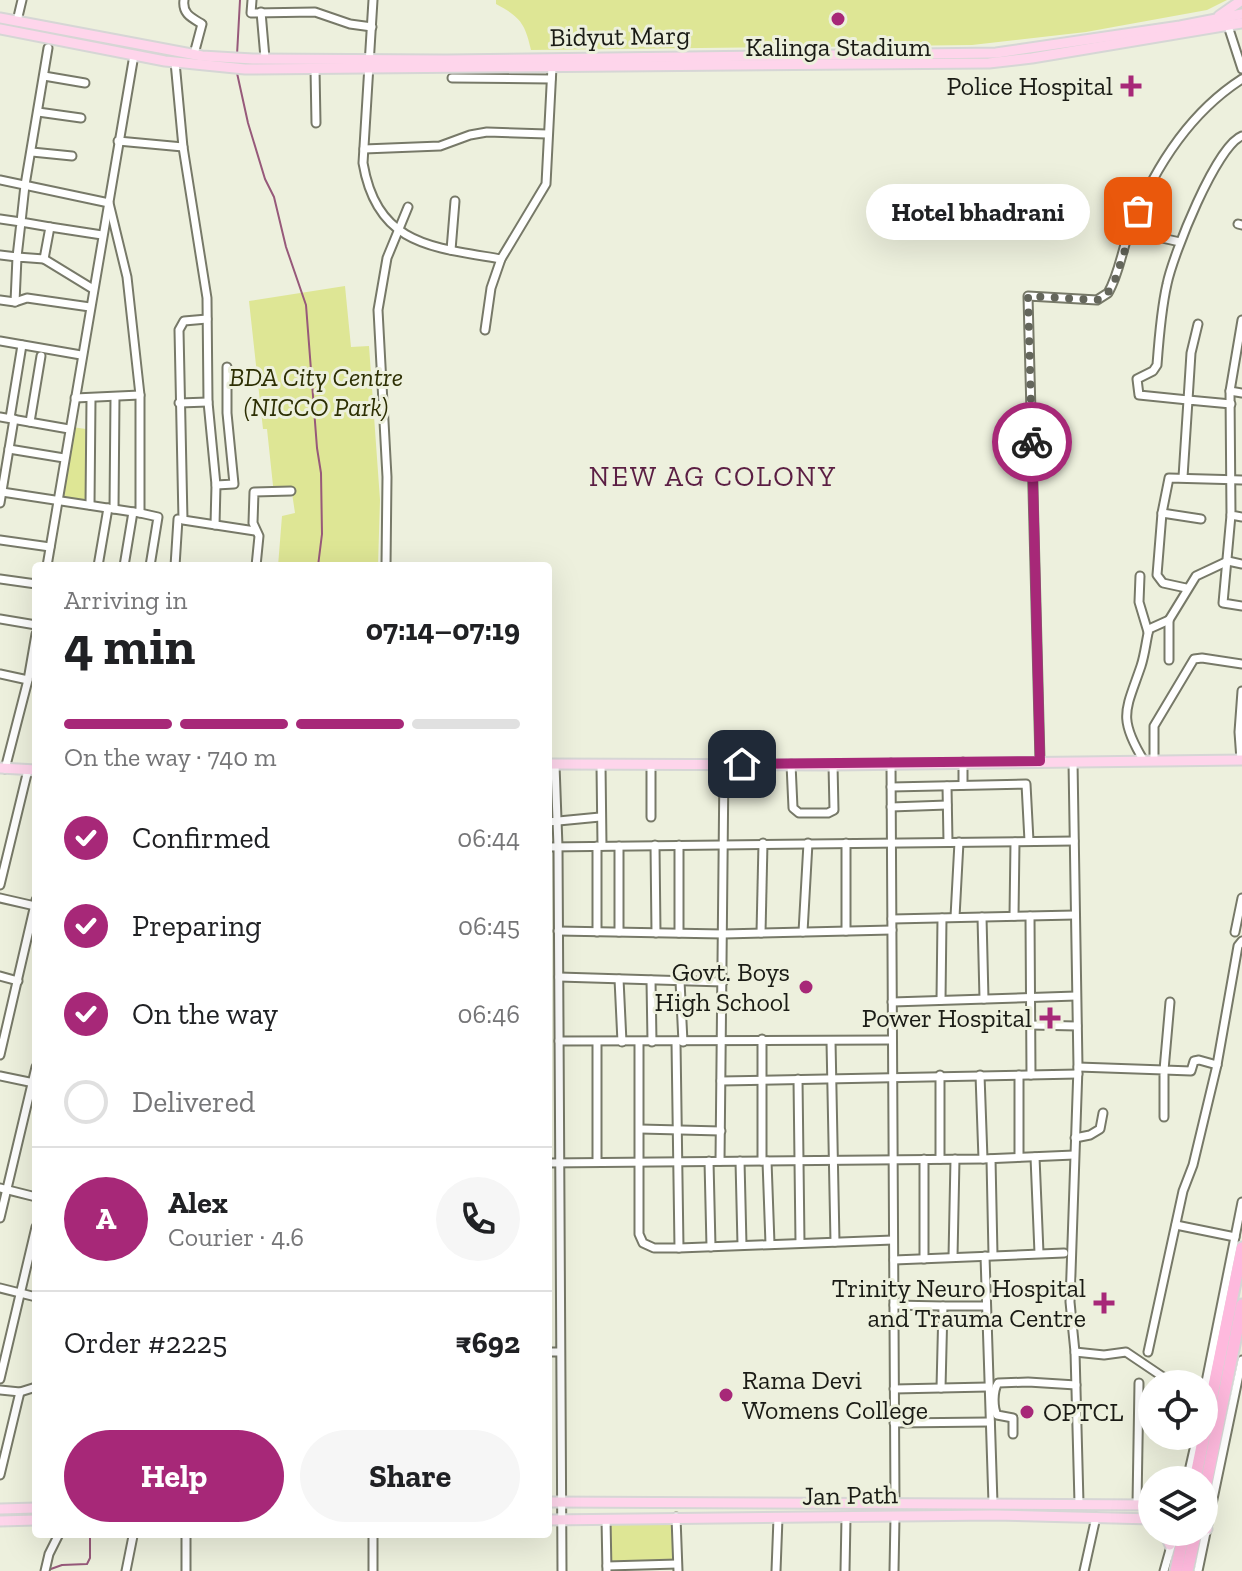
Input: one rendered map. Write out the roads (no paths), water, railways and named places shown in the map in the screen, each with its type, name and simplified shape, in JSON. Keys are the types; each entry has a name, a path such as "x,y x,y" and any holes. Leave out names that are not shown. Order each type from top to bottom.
{"highway":[{"path":"1216,1370 1238,1243"},
{"path":"1210,1466 1242,1305"},
{"path":"1176,1571 1181,1546"},
{"path":"1187,1571 1196,1546"}],"main road":[{"path":"1213,20 1242,0"},
{"name":"Bidyut Marg","path":"0,29 218,68 315,69 371,65 996,53 1242,14"},
{"name":"Bidyut Marg","path":"0,18 194,54 371,65 552,67 989,63 1242,23"},
{"path":"1228,26 1242,30"},
{"path":"552,765 1241,760"},
{"path":"2,770 32,773"},
{"name":"Jan Path","path":"552,1502 1137,1504"},
{"path":"0,1509 32,1508"},
{"name":"Jan Path","path":"552,1520 676,1517 1138,1518"},
{"path":"0,1521 32,1520"}],"street":[{"path":"17,21 22,0"},
{"path":"184,0 186,13 202,24 194,54"},
{"path":"252,0 251,13 315,12 350,24 372,27"},
{"path":"315,12 316,0"},
{"path":"373,0 364,149 368,190 387,220 397,229 429,245 501,259"},
{"path":"261,12 265,58"},
{"path":"1228,26 1242,69"},
{"path":"15,302 25,185 48,48"},
{"path":"48,562 134,55"},
{"path":"175,62 183,147 207,298 208,402 216,485 215,525"},
{"path":"485,330 489,295 501,259 546,184 552,67"},
{"path":"315,69 316,123"},
{"path":"44,76 85,83"},
{"path":"452,78 551,79"},
{"path":"1040,761 1028,296 1097,300 1105,297 1114,283 1147,190 1197,114 1242,79"},
{"path":"38,112 81,118"},
{"path":"364,149 440,146 477,133 547,134"},
{"path":"1231,404 1142,396 1137,392 1136,382 1157,365 1166,288 1180,242 1215,169 1233,141 1242,136"},
{"path":"118,141 183,147"},
{"path":"32,152 72,156"},
{"path":"0,180 109,203"},
{"path":"451,250 455,201"},
{"path":"109,203 127,277 140,395 137,513 125,562"},
{"path":"386,562 387,477 378,310 387,258 408,207"},
{"path":"0,219 102,235"},
{"path":"44,259 50,227"},
{"path":"1130,231 1180,242"},
{"path":"0,255 44,259 93,289"},
{"path":"0,300 15,302 27,298 90,307"},
{"path":"175,562 180,520 180,326 184,321 207,319"},
{"path":"1242,320 1239,353 1230,391 1231,515 1223,603 1242,606"},
{"path":"1183,477 1191,353 1198,324"},
{"path":"0,341 81,355"},
{"path":"0,503 22,345"},
{"path":"30,422 41,356"},
{"path":"216,485 234,484 227,413 227,367"},
{"path":"1230,391 1242,393"},
{"path":"75,398 140,395"},
{"path":"99,562 111,508 115,397"},
{"path":"90,505 91,399"},
{"path":"179,403 208,402"},
{"path":"0,417 69,429"},
{"path":"1232,434 1242,436"},
{"path":"9,449 64,458"},
{"path":"1186,588 1163,583 1157,575 1162,513 1169,478 1242,480"},
{"path":"256,562 259,536 255,531 254,492 291,491"},
{"path":"2,492 255,531"},
{"path":"1162,513 1201,519"},
{"path":"1231,515 1242,517"},
{"path":"151,562 158,517"},
{"path":"0,540 50,547"},
{"path":"1169,660 1169,620 1186,588 1203,571 1228,561 1242,564"},
{"path":"1139,761 1125,713 1143,660 1148,632 1139,602 1140,576"},
{"path":"0,579 32,583"},
{"path":"0,619 32,624"},
{"path":"1148,632 1153,626 1169,620"},
{"path":"2,770 32,657"},
{"path":"1139,761 1154,726 1194,659 1242,664"},
{"path":"0,674 28,680"},
{"path":"1241,760 1242,691"},
{"path":"963,762 963,785"},
{"path":"1073,762 1078,1071 1070,1302 1075,1352 1079,1503"},
{"path":"891,763 895,1503"},
{"path":"651,764 651,817"},
{"path":"791,764 793,808 799,813 828,813 834,810 833,765"},
{"path":"597,932 601,765"},
{"path":"720,1161 724,765"},
{"path":"0,885 32,776"},
{"path":"891,787 1026,784 1029,841"},
{"path":"947,786 948,842"},
{"path":"891,807 947,805"},
{"path":"562,1571 558,847 552,822 600,817"},
{"path":"552,847 1074,841"},
{"path":"955,917 959,842"},
{"path":"1014,916 1015,842"},
{"path":"761,933 763,843"},
{"path":"803,932 808,843"},
{"path":"846,843 846,931"},
{"path":"655,845 656,933"},
{"path":"679,845 679,933"},
{"path":"619,846 619,932"},
{"path":"0,898 32,903"},
{"path":"1235,932 1242,898"},
{"path":"892,919 1075,915"},
{"path":"1030,916 1031,1075"},
{"path":"0,1055 32,917"},
{"path":"982,917 984,999"},
{"path":"941,1000 942,918"},
{"path":"558,931 723,934 892,930"},
{"path":"1148,1352 1176,1225 1217,1065 1238,946 1242,941"},
{"path":"552,943 558,943"},
{"path":"0,976 18,981"},
{"path":"559,977 723,982"},
{"path":"619,979 622,1042"},
{"path":"651,980 652,1042"},
{"path":"679,1248 677,1130 680,981"},
{"path":"892,1002 1076,996"},
{"path":"1164,1117 1164,1070 1170,1002"},
{"path":"1030,1025 1077,1026"},
{"path":"762,1039 761,1079 770,1244"},
{"path":"559,1041 892,1040"},
{"path":"831,1041 835,1242"},
{"path":"597,1042 597,1162"},
{"path":"639,1042 641,1239 647,1247 893,1240"},
{"path":"721,1081 1031,1075 1137,1069 1190,1071 1194,1061 1198,1060 1217,1065"},
{"path":"552,1062 559,1062"},
{"path":"940,1075 940,1159"},
{"path":"980,1075 987,1159 989,1255 986,1306 993,1503"},
{"path":"1019,1075 1019,1157"},
{"path":"0,1076 32,1083"},
{"path":"798,1079 800,1243"},
{"path":"0,1218 4,1189 32,1090"},
{"path":"1075,1138 1100,1129 1103,1113"},
{"path":"640,1129 721,1131"},
{"path":"552,1163 987,1159 1074,1155"},
{"path":"1035,1157 1039,1253"},
{"path":"924,1159 924,1259"},
{"path":"953,1257 955,1159"},
{"path":"709,1161 711,1247"},
{"path":"740,1161 742,1245"},
{"path":"4,1189 32,1196"},
{"path":"1209,1370 1238,1243 1242,1202"},
{"path":"1176,1225 1238,1243"},
{"path":"0,1379 32,1245"},
{"path":"894,1260 1064,1253"},
{"path":"0,1288 32,1296"},
{"path":"894,1305 986,1306"},
{"path":"941,1388 943,1306"},
{"path":"552,1352 560,1352"},
{"path":"1075,1352 1104,1355 1126,1352 1153,1370"},
{"path":"1218,1469 1242,1360"},
{"path":"1013,1434 1013,1418 997,1415 995,1411 998,1383 1076,1385"},
{"path":"894,1389 988,1387"},
{"path":"0,1390 20,1392 32,1388"},
{"path":"0,1475 20,1392"},
{"path":"894,1423 990,1422"},
{"path":"1137,1504 1138,1444"},
{"path":"606,1519 607,1568 677,1568 676,1517"},
{"path":"894,1571 895,1517"},
{"path":"1084,1571 1096,1517"},
{"path":"776,1571 778,1518"},
{"path":"845,1571 846,1518"},
{"path":"45,1571 57,1538"},
{"path":"126,1571 133,1538"},
{"path":"186,1538 186,1571"},
{"path":"373,1538 373,1571"},
{"path":"1164,1571 1170,1546"},
{"path":"1198,1571 1200,1546"}],"waterway":[{"path":"237,55 240,0"},
{"path":"237,73 248,123 306,305 321,473 322,534 318,562"},
{"path":"48,1570 62,1565 87,1564 90,1538"}],"place":[{"name":"Kalinga Stadium","path":"838,19"},
{"name":"Police Hospital","path":"1131,86"},
{"name":"Hotel bhadrani","path":"1138,211"},
{"name":"Govt. Boys High School","path":"806,987"},
{"name":"Power Hospital","path":"1050,1018"},
{"name":"Trinity Neuro Hospital and Trauma Centre","path":"1104,1303"},
{"name":"Rama Devi Womens College","path":"726,1395"},
{"name":"OPTCL","path":"1027,1412"}],"district":[{"name":"NEW AG COLONY","path":"713,476"}],"park label":[{"name":"BDA City Centre (NICCO Park)","path":"316,392"}]}
